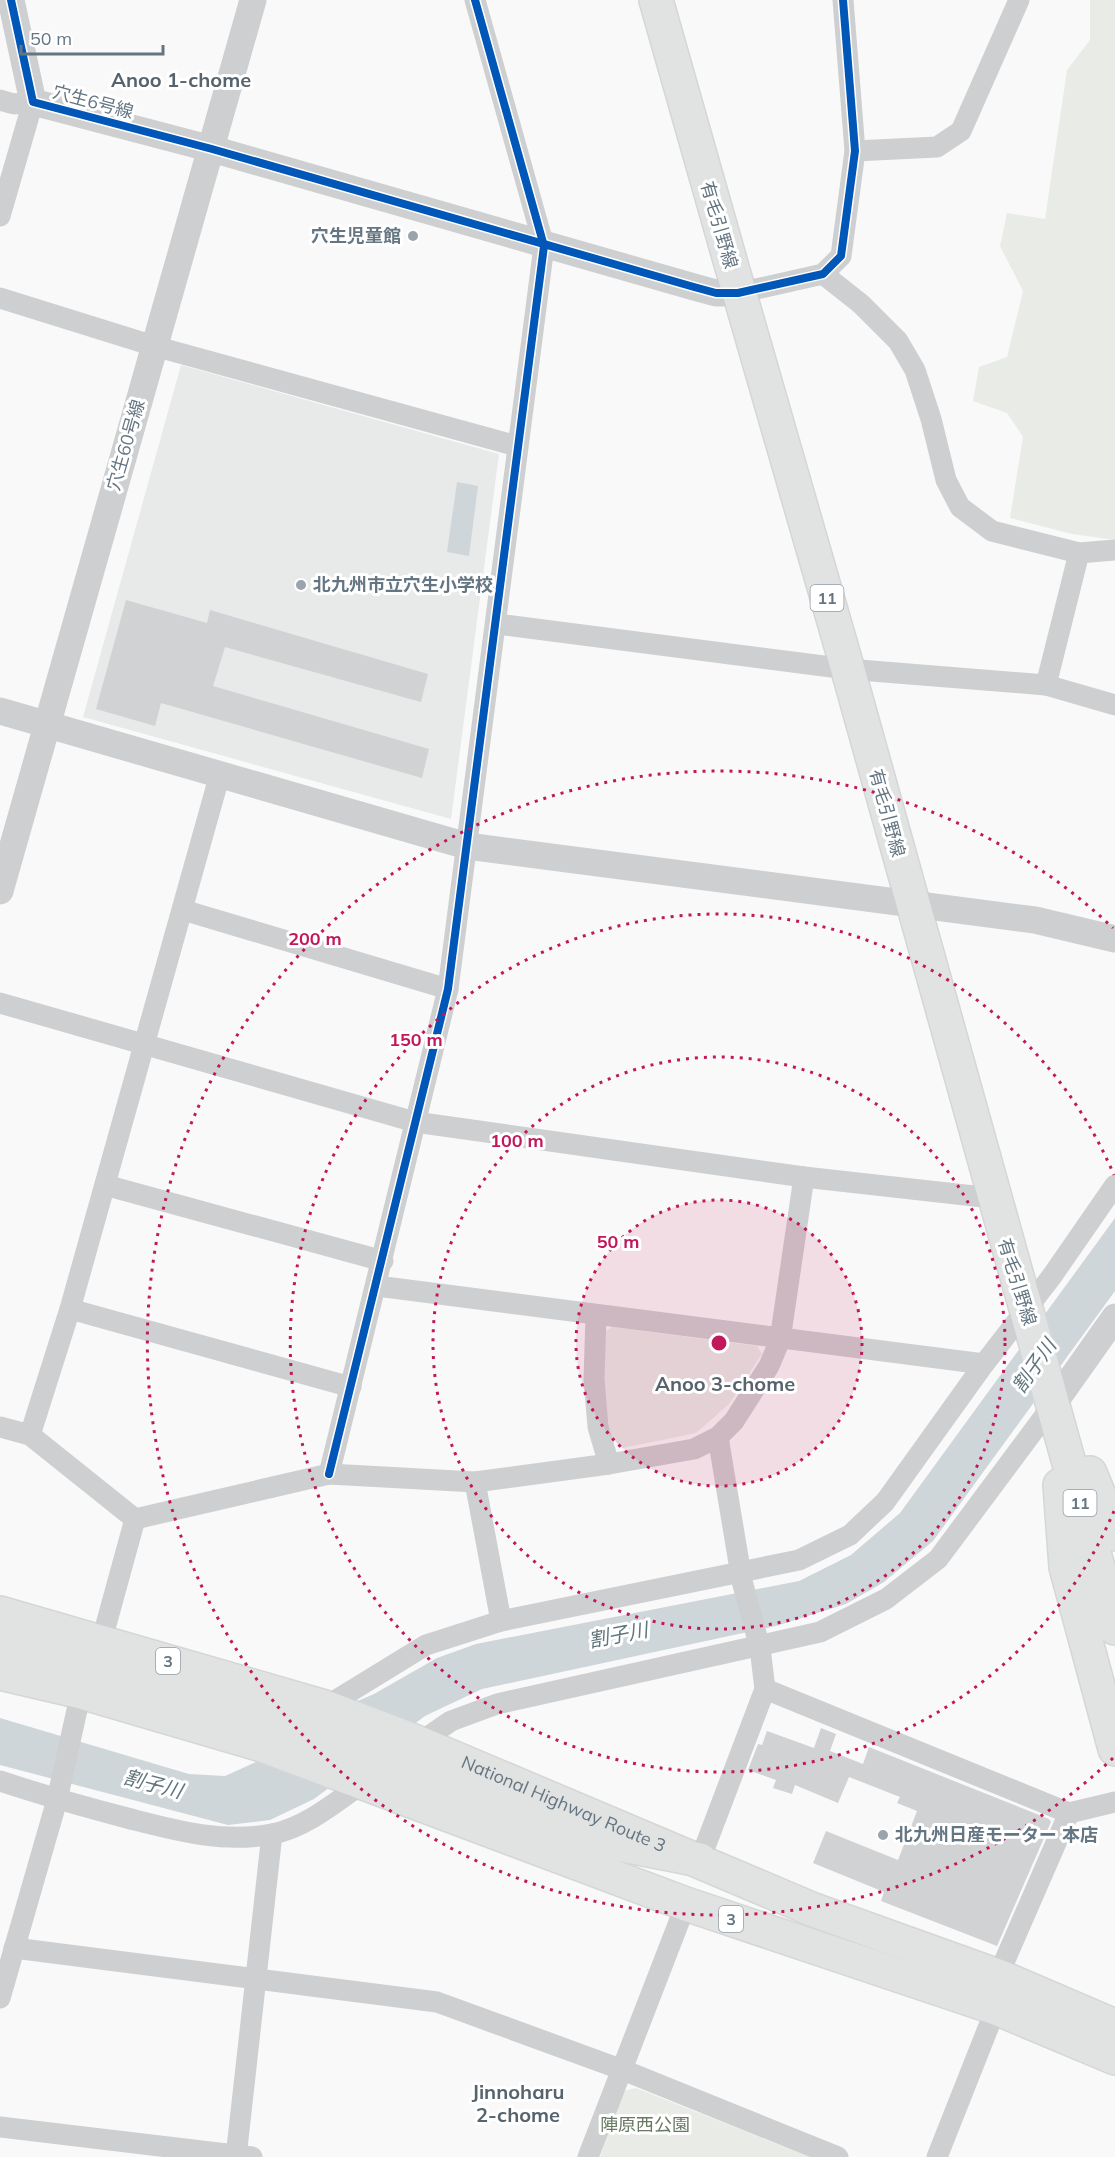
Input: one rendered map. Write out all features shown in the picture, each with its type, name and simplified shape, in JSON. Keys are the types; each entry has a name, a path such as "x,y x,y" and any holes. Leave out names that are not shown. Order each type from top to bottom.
{"main road":[{"name":"有毛引野線","path":"656,0 738,293 848,669 992,1198 1111,1613"},
{"path":"1050,1394 1083,1454 1115,1534"},
{"path":"1050,1394 1066,1567 1115,1749"},
{"name":"3","path":"0,1614 330,1709 527,1814 613,1843 700,1860 997,1992 1115,2058"},
{"name":"3","path":"0,1639 258,1723 355,1781 686,1904 1115,2026"},
{"name":"3","path":"0,1673 81,1692 405,1747"},
{"path":"997,1992 1071,1991 1115,2006"}],"street":[{"name":"穴生6号線","path":"10,0 33,102 212,149 544,246 716,293 738,293"},
{"name":"穴生60号線","path":"0,891 253,0"},
{"path":"329,1474 377,1286 448,989 497,624 517,446 544,246 474,0"},
{"path":"738,293 823,274 841,256 855,151 843,0"},
{"path":"855,151 937,147 961,131 1019,0"},
{"path":"0,100 14,104 33,102 0,216"},
{"path":"823,274 861,304 898,341 915,370 931,419 946,480 960,507 992,531 1079,553 1115,550"},
{"path":"0,298 154,346 517,446"},
{"path":"1046,685 1079,553"},
{"path":"497,624 848,669 1046,685 1115,705"},
{"path":"0,711 467,846 1035,920 1115,939"},
{"path":"30,1435 70,1309 146,1045 220,774"},
{"path":"183,910 448,989"},
{"path":"0,1003 415,1122 804,1177 992,1198"},
{"path":"135,1519 329,1474 475,1482 609,1464 694,1449 718,1437 740,1413 769,1366 780,1340 804,1177"},
{"path":"105,1185 383,1261"},
{"path":"330,1709 392,1664 426,1645 501,1621 742,1576 799,1560 850,1535 885,1502 984,1365 1027,1315 1115,1185"},
{"path":"377,1286 984,1365"},
{"path":"70,1309 351,1387"},
{"path":"596,1315 594,1379 598,1427 609,1464"},
{"path":"405,1747 451,1721 497,1704 757,1641 820,1632 886,1599 938,1559 1050,1394 1115,1317"},
{"path":"0,1427 30,1435 135,1519"},
{"path":"700,1860 765,1689 742,1576 718,1437"},
{"path":"475,1482 501,1621"},
{"path":"101,1643 135,1519"},
{"path":"765,1689 1070,1813 1115,1802"},
{"path":"0,1998 58,1795 81,1692"},
{"path":"0,1781 58,1795 179,1831 221,1838 272,1834 316,1815 355,1781"},
{"path":"936,2157 997,1992 1070,1813"},
{"path":"0,2127 241,2156 255,1977 272,1834"},
{"path":"588,2157 686,1904"},
{"path":"14,1948 437,2002 623,2070 838,2157"}],"shaded area":[{"name":"北九州市立穴生小学校","path":"181,365 499,454 451,819 83,717"}],"green space":[{"path":"1090,0 1115,0 1115,540 1072,534 1010,518 1023,437 1007,413 973,401 979,367 1007,357 1023,291 1000,246 1007,213 1045,219 1067,70 1090,40"},
{"path":"612,1327 757,1346 762,1354 729,1404 696,1433 623,1448 614,1439 608,1426 602,1395 603,1333"},
{"name":"陣原西公園","path":"636,2088 810,2157 600,2157 623,2091"}],"water":[{"path":"457,482 478,486 469,556 447,552"},
{"name":"割子川","path":"1115,1218 1115,1291 933,1541 884,1582 846,1604 776,1626 482,1689 425,1716 314,1799 270,1820 228,1825 0,1765 0,1718 189,1774 225,1776 258,1761 335,1711 374,1694 437,1658 476,1644 799,1581 851,1555 900,1513"}],"building":[{"path":"126,600 207,623 210,610 428,674 421,702 225,647 213,686 429,749 422,778 161,703 155,726 96,709"},
{"path":"821,1728 836,1734 830,1751 863,1764 869,1747 1049,1819 1051,1822 997,1946 881,1901 884,1892 813,1863 826,1831 898,1860 917,1811 897,1803 900,1797 849,1777 838,1803 795,1785 792,1794 773,1788 776,1780 748,1770 758,1744 762,1745 767,1731 814,1748"}],"cycle path":[{"path":"11,0 33,102 212,149 716,293 738,293 823,274 841,256 855,151 843,0"},
{"path":"329,1474 448,989 544,246 475,0"}],"place":[{"name":"穴生児童館","path":"413,236"},
{"name":"北九州市立穴生小学校","path":"301,585"},
{"name":"北九州日産モーター 本店","path":"883,1835"}],"district":[{"name":"Anoo 1-chome","path":"181,80"},
{"name":"Anoo 3-chome","path":"725,1384"},
{"name":"Jinnoharu 2-chome","path":"518,2104"}]}
